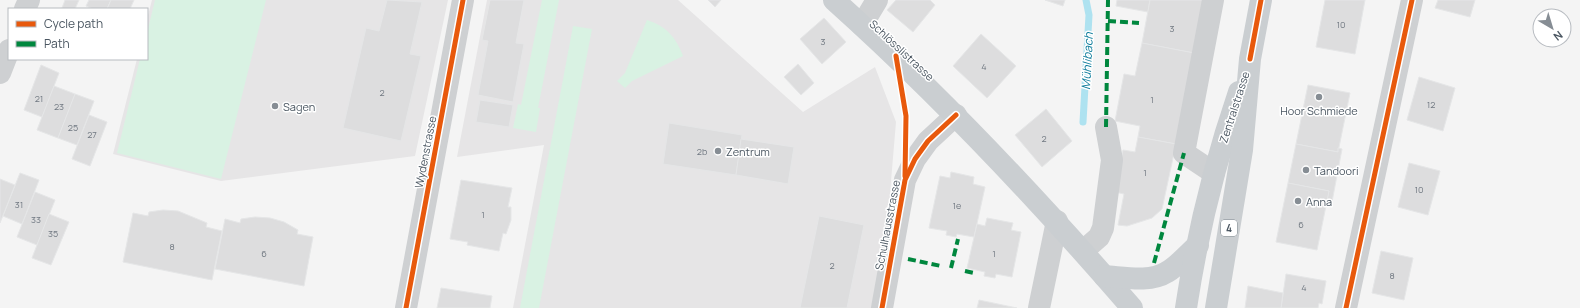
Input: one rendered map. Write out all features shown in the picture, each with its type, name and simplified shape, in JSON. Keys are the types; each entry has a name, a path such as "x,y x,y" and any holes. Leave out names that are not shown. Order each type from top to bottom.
{"main road":[{"name":"Schlösslistrasse","path":"834,0 956,115 1056,221 1132,308"},
{"name":"4","path":"1250,59 1261,0"},
{"name":"Zentralstrasse","path":"1186,308 1214,173 1222,143 1250,59"},
{"name":"Zentralstrasse","path":"1216,308 1242,150 1250,59"},
{"path":"1104,276 1144,278 1166,273 1198,245"}],"street":[{"name":"Wydenstrasse","path":"406,308 463,0"},
{"path":"862,25 877,0"},
{"path":"1213,0 1184,153 1214,173"},
{"path":"1346,308 1412,0"},
{"path":"0,73 8,53"},
{"name":"Schulhausstrasse","path":"882,308 905,180 915,159 928,141 956,115"},
{"path":"1083,252 1099,236 1103,228 1112,160 1106,127"},
{"path":"1039,308 1056,221"}],"shaded area":[{"name":"Sagen","path":"152,0 448,0 415,156 221,181 113,154 137,60 148,60 148,15"},
{"name":"Zentrum","path":"487,0 678,0 803,112 875,67 896,122 886,241 871,308 513,308 544,145 457,157"}],"green space":[{"path":"155,0 266,0 221,179 117,153 140,60 148,60 148,29"},
{"path":"542,0 559,0 538,108 540,108 536,132 513,128 518,104 521,105"},
{"path":"647,20 660,25 670,33 683,56 632,81 625,88 617,81 625,73"},
{"path":"573,26 592,29 539,308 520,308"}],"building":[{"path":"65,0 79,0 75,8 62,8"},
{"path":"89,0 111,0 107,8 91,8 86,6"},
{"path":"111,0 134,0 130,8 107,8"},
{"path":"387,0 422,2 410,54 421,56 401,141 343,128 366,28 379,31"},
{"path":"490,0 524,0 516,43 524,44 513,102 478,95 488,41 482,40"},
{"path":"708,0 721,0 715,7"},
{"path":"896,0 930,0 935,5 913,32 887,10"},
{"path":"1045,0 1065,0 1063,6"},
{"path":"1117,0 1150,0 1148,12 1116,6"},
{"path":"1150,0 1204,0 1194,53 1142,43"},
{"path":"1325,0 1365,0 1355,54 1316,47"},
{"path":"1438,0 1475,0 1470,17 1435,8"},
{"path":"824,18 846,42 822,64 800,39"},
{"path":"981,34 1016,66 987,98 953,66"},
{"path":"1142,43 1194,53 1176,144 1138,137 1140,126 1115,121 1124,74 1135,76"},
{"path":"798,64 814,83 801,95 784,77"},
{"path":"41,65 59,73 42,117 24,110"},
{"path":"1419,77 1455,88 1443,131 1407,120"},
{"path":"1308,85 1350,93 1338,152 1296,144"},
{"path":"54,86 75,94 58,138 37,130"},
{"path":"75,94 94,101 77,145 58,138"},
{"path":"480,100 513,105 509,127 476,122"},
{"path":"1046,109 1072,141 1042,167 1015,135"},
{"path":"89,115 107,122 90,166 72,159"},
{"path":"669,123 742,135 736,175 663,164"},
{"path":"1138,137 1176,144 1162,209 1152,218 1127,226 1118,225 1124,194 1115,192 1123,150 1135,152"},
{"path":"741,139 794,147 788,184 736,175"},
{"path":"1296,144 1338,152 1338,148 1342,149 1331,207 1325,206 1329,191 1288,183"},
{"path":"1409,163 1440,171 1428,215 1398,207"},
{"path":"951,172 974,177 973,184 985,187 974,237 957,234 956,237 946,235 947,231 929,228 940,176 950,178"},
{"path":"20,173 39,180 22,224 3,216"},
{"path":"0,179 15,185 0,223"},
{"path":"461,180 512,188 508,207 511,207 511,220 506,234 503,233 499,251 467,245 468,242 450,239"},
{"path":"1288,183 1329,191 1317,250 1276,242"},
{"path":"35,192 55,200 37,245 17,237"},
{"path":"163,210 178,211 207,223 206,227 222,231 212,280 123,262 133,213 148,216 149,212"},
{"path":"49,214 69,222 51,265 32,258"},
{"path":"819,216 864,225 847,308 800,308"},
{"path":"255,217 270,218 284,222 298,230 297,234 313,237 304,286 215,269 225,219 240,223 241,219"},
{"path":"987,218 1013,223 1011,230 1021,232 1012,277 996,274 995,278 984,276 985,272 967,268 977,224 985,226"},
{"path":"1381,251 1413,258 1404,300 1372,293"},
{"path":"1286,274 1326,281 1322,304 1319,303 1318,308 1281,308"},
{"path":"1248,286 1283,293 1281,308 1245,308"},
{"path":"441,288 492,296 490,308 437,308"},
{"path":"979,300 1017,308 977,308"}],"waterway":[{"name":"Mühlibach","path":"1083,122 1089,15 1086,0"}],"marked path":[{"path":"1106,127 1108,0"},
{"path":"1108,21 1139,23"},
{"path":"1154,263 1184,153"},
{"path":"951,268 958,239"},
{"path":"908,259 941,266"},
{"path":"965,271 974,273"}],"cycle path":[{"path":"406,308 463,0"},
{"path":"1250,59 1261,0"},
{"path":"1346,308 1412,0"},
{"path":"896,56 906,116 905,176"},
{"path":"882,308 905,180 915,159 928,141 956,115"}],"place":[{"name":"Hoor Schmiede","path":"1319,97"},
{"name":"Sagen","path":"275,106"},
{"name":"Zentrum","path":"718,151"},
{"name":"Tandoori","path":"1306,170"},
{"name":"Anna","path":"1298,201"}]}
